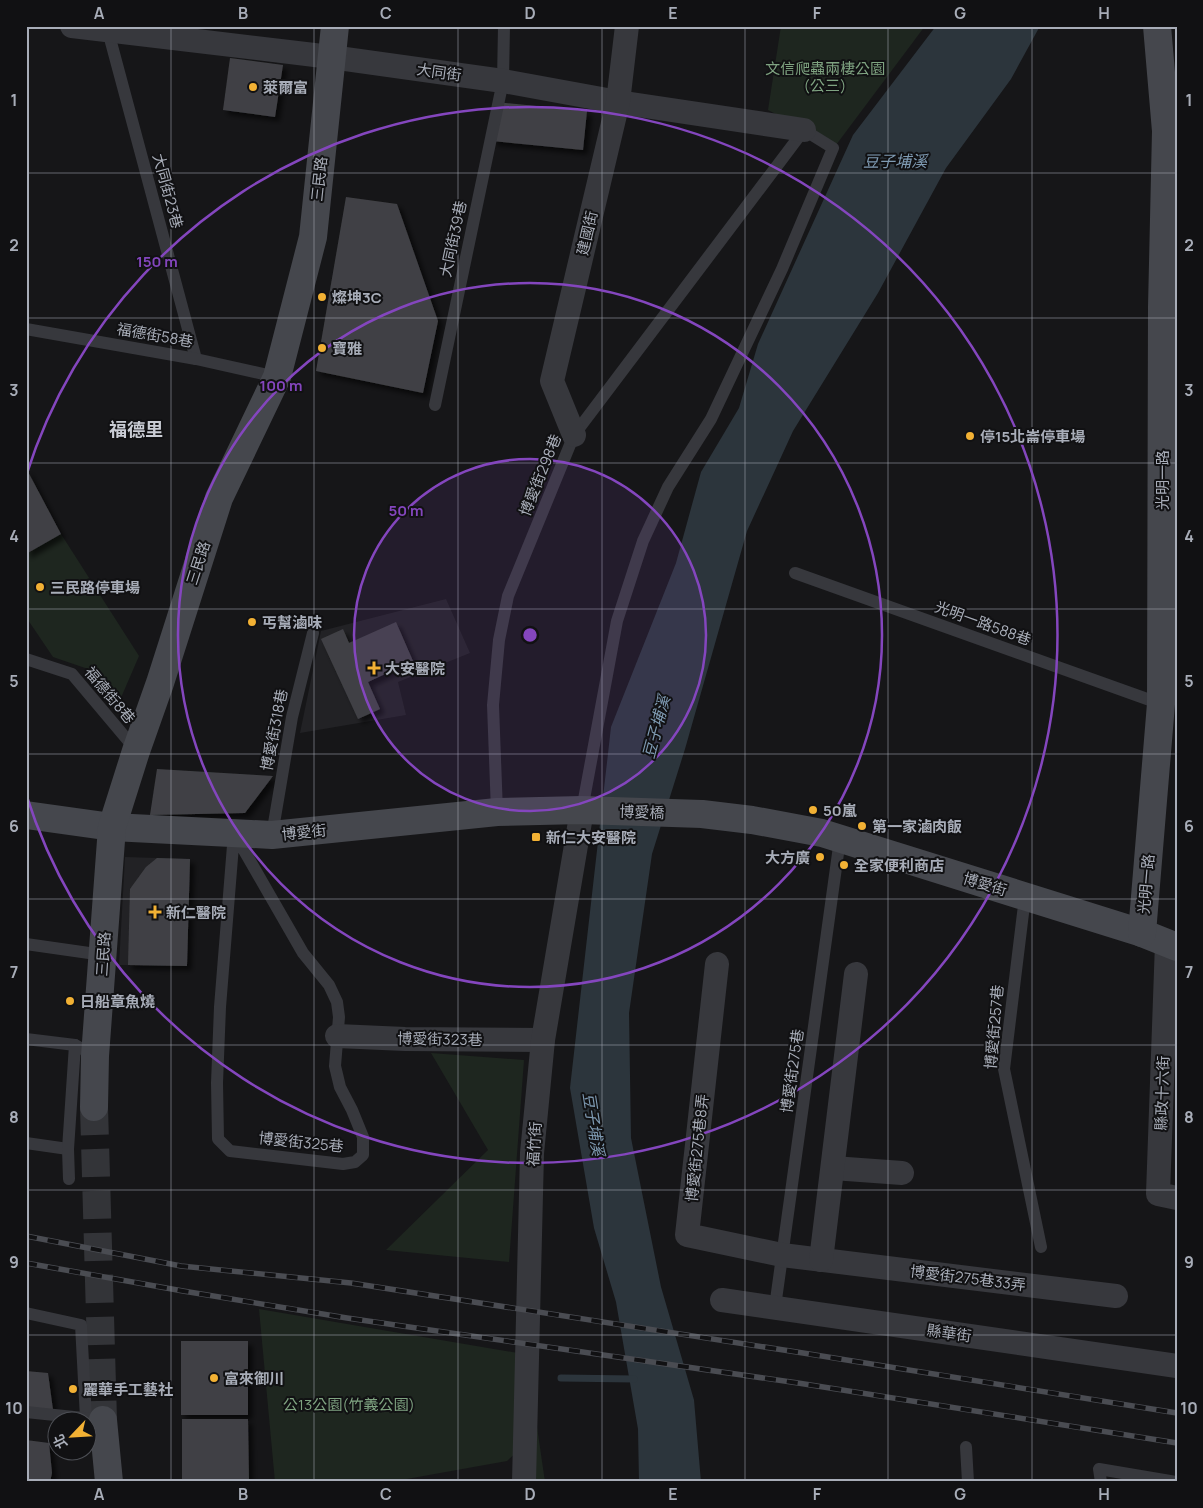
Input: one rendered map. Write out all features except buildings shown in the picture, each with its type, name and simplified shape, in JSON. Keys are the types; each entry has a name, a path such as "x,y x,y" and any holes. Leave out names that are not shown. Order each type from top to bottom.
{"street":[{"name":"大同街","path":"72,26 331,57 503,81 618,102 804,130"},
{"name":"三民路","path":"94,1107 85,1050 103,955 112,827 219,498 277,377 313,237 335,26"},
{"name":"建國街","path":"574,435 552,380 618,102 627,26"},
{"name":"光明一路","path":"1142,933 1161,704 1170,540 1162,307 1171,131 1157,26"},
{"name":"博愛街","path":"26,815 112,827 272,835 497,812 582,810"},
{"name":"博愛橋","path":"582,810 702,814"},
{"name":"福竹街","path":"524,1482 532,1153 543,1040 582,810"},
{"name":"博愛街","path":"702,814 752,820 822,833 1142,933 1172,945"},
{"name":"縣政十六街","path":"1172,945 1158,1194 1177,1198"},
{"name":"博愛街275巷8弄","path":"717,964 687,1235 782,1255"},
{"path":"821,1260 856,974"},
{"name":"博愛街323巷","path":"337,1036 405,1039 543,1040"},
{"path":"833,1168 902,1173"},
{"name":"博愛街275巷33弄","path":"782,1255 1116,1296"},
{"name":"縣華街","path":"722,1300 1177,1366"},
{"path":"98,1432 109,1482"}],"lane":[{"name":"大同街39巷","path":"435,405 503,81 504,26"},
{"name":"大同街23巷","path":"108,31 196,359"},
{"name":"博愛街298巷","path":"497,812 493,705 499,640 508,596 574,435 804,130"},
{"path":"582,810 617,621 642,541 668,487 711,419 782,269 832,148 804,130"},
{"name":"福德街58巷","path":"26,329 196,359 277,377"},
{"name":"光明一路588巷","path":"795,573 1161,704"},
{"name":"博愛街318巷","path":"272,835 292,717 312,633"},
{"name":"福德街8巷","path":"26,659 72,674 136,751"},
{"name":"博愛街325巷","path":"234,833 303,953 328,986 337,1002 339,1018 335,1066 340,1087 352,1110 362,1137 364,1154 355,1162 343,1164 230,1151 218,1139 216,1123 220,1007 234,833"},
{"name":"博愛街275巷","path":"775,1307 840,839"},
{"name":"博愛街257巷","path":"1025,897 1004,1069 1041,1247"},
{"path":"26,944 103,955"},
{"path":"26,1040 85,1050 68,1149 69,1179"},
{"path":"26,1143 68,1149"},
{"path":"26,1313 66,1320 81,1325 94,1410"},
{"path":"26,1412 48,1414"},
{"path":"966,1447 968,1482"},
{"path":"1100,1482 1099,1469 1176,1482"}],"shaded area":[{"name":"大安醫院","path":"446,599 470,653 398,682 406,715 300,733 321,631"},
{"name":"新仁醫院","path":"125,857 190,859 187,966 119,965"}],"green space":[{"name":"文信爬蟲兩棲公園 (公三)","path":"781,26 925,26 836,145 768,110"},
{"path":"61,534 139,656 120,700 91,670 53,657 26,617 26,554"},
{"path":"431,1053 524,1060 509,1262 386,1250 488,1150"},
{"name":"公13公園(竹義公園)","path":"259,1309 518,1353 521,1448 507,1461 390,1482 275,1482"},
{"path":"534,1406 545,1482 536,1482"}],"water":[{"name":"豆子埔溪","path":"936,26 1040,26 1011,79 946,168 878,293 793,431 747,531 685,749 652,854 629,1013 631,1138 661,1287 694,1400 701,1482 639,1482 638,1429 616,1302 594,1228 570,1088 611,727 676,563 701,472 739,408 758,344 853,135"}],"waterway":[{"path":"561,1378 634,1379"}],"tunnel":[{"path":"94,1107 103,1420"}],"railway":[{"path":"26,1236 181,1266 351,1283 1177,1413"},
{"path":"26,1263 347,1318 798,1383 1177,1443"}],"place":[{"name":"萊爾富","path":"253,87"},
{"name":"燦坤3C","path":"322,297"},
{"name":"寶雅","path":"322,348"},
{"name":"停15北崙停車場","path":"970,436"},
{"name":"三民路停車場","path":"40,587"},
{"name":"丐幫滷味","path":"252,622"},
{"name":"大安醫院","path":"374,668"},
{"name":"50嵐","path":"813,810"},
{"name":"第一家滷肉飯","path":"862,826"},
{"name":"新仁大安醫院","path":"536,837"},
{"name":"大方廣","path":"820,857"},
{"name":"全家便利商店","path":"844,865"},
{"name":"新仁醫院","path":"155,912"},
{"name":"日船章魚燒","path":"70,1001"},
{"name":"富來御川","path":"214,1378"},
{"name":"麗華手工藝社","path":"73,1389"}],"district":[{"name":"福德里","path":"136,429"}]}
